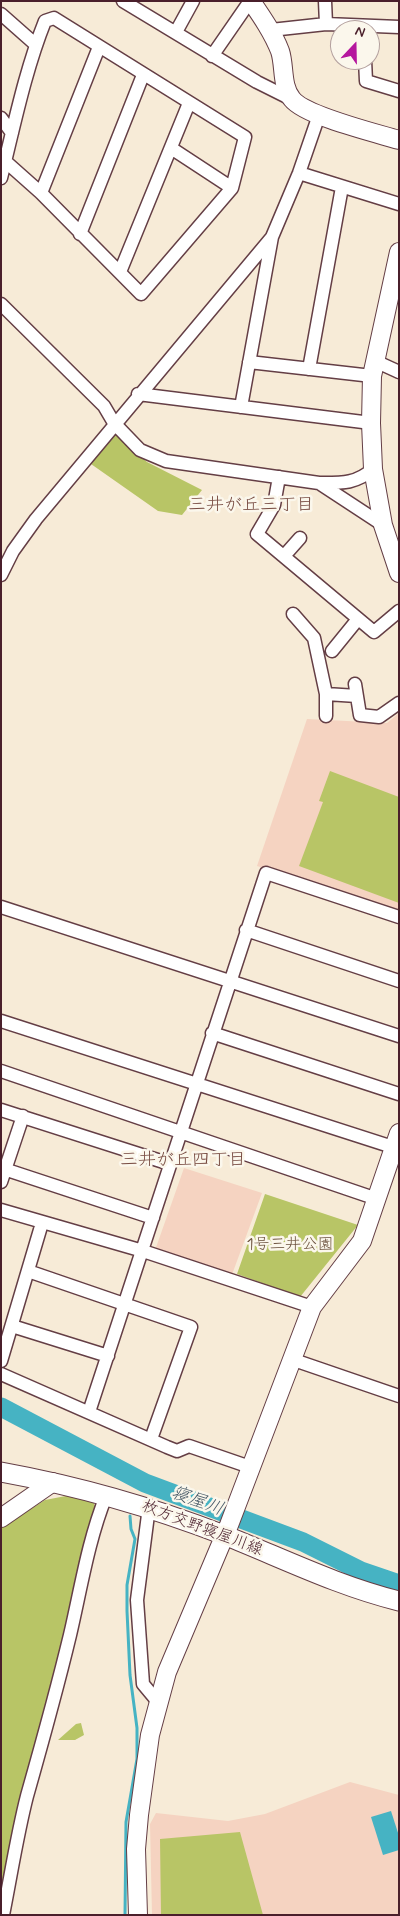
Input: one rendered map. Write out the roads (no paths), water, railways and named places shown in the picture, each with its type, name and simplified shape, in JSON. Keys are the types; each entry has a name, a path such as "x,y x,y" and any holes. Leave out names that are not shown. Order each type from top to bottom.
{"main road":[{"name":"枚方交野寝屋川線","path":"1,1472 53,1482 227,1530 364,1592 399,1601"}],"street":[{"path":"176,32 193,1"},
{"path":"212,56 251,1 271,30 281,53 286,88 291,99"},
{"path":"325,1 326,24"},
{"path":"131,4 212,56 291,99 299,106 319,115 399,140"},
{"path":"1,14 36,44"},
{"path":"1,178 36,44 45,21 54,18 245,137 232,188 141,294 41,193 6,161"},
{"path":"271,30 330,24"},
{"path":"380,28 399,27"},
{"path":"41,193 99,47"},
{"path":"365,70 366,81 399,91"},
{"path":"80,234 143,75"},
{"path":"120,272 189,103"},
{"path":"241,407 272,237 299,173 319,115"},
{"path":"1,118 12,133"},
{"path":"171,148 232,188"},
{"path":"299,173 399,204"},
{"path":"310,369 342,187"},
{"path":"1,575 13,551 36,519 138,394 272,237"},
{"path":"399,252 373,368 371,423 373,469 383,525 399,573"},
{"path":"1,304 104,406 114,423 140,450 166,461 319,483 348,483 358,480 373,469"},
{"path":"250,362 310,369 373,368 399,372"},
{"path":"138,394 371,423"},
{"path":"279,477 274,505 257,534 374,632 399,611"},
{"path":"319,483 383,525"},
{"path":"284,556 300,538"},
{"path":"293,614 314,638 326,694 326,716"},
{"path":"332,651 358,619"},
{"path":"326,694 356,690 360,715 379,716 399,703"},
{"path":"89,1412 126,1304 228,982 266,873 399,917"},
{"path":"1,908 399,1036"},
{"path":"246,930 399,981"},
{"path":"1,1020 397,1143 362,1241 312,1307 227,1530 167,1672 150,1735 138,1815 136,1849 138,1915"},
{"path":"212,1034 399,1094"},
{"path":"1,1070 181,1130 378,1199"},
{"path":"1,1110 170,1164"},
{"path":"23,1116 3,1173 153,1218"},
{"path":"1,1210 143,1251 312,1307"},
{"path":"1,1362 42,1223"},
{"path":"28,1270 191,1327 151,1439"},
{"path":"12,1326 108,1356"},
{"path":"291,1359 399,1396"},
{"path":"1,1374 177,1451 189,1446 250,1467"},
{"path":"1,1518 53,1482"},
{"path":"3,1915 27,1797 39,1760 42,1739 70,1635 94,1528 106,1496"},
{"path":"149,1507 137,1600 143,1684 158,1702"}],"water":[{"path":"391,1811 399,1836 399,1850 383,1855 371,1817"}],"waterway":[{"name":"寝屋川","path":"1,1407 145,1483 303,1542 361,1571 399,1584"},
{"path":"125,1915 126,1822 137,1759 137,1728 130,1675 127,1611 127,1585 135,1539 131,1529 130,1516"}],"district":[{"name":"三井が丘三丁目","path":"251,506"},
{"name":"三井が丘四丁目","path":"183,1161"}],"park label":[{"name":"1号三井公園","path":"290,1246"}]}
